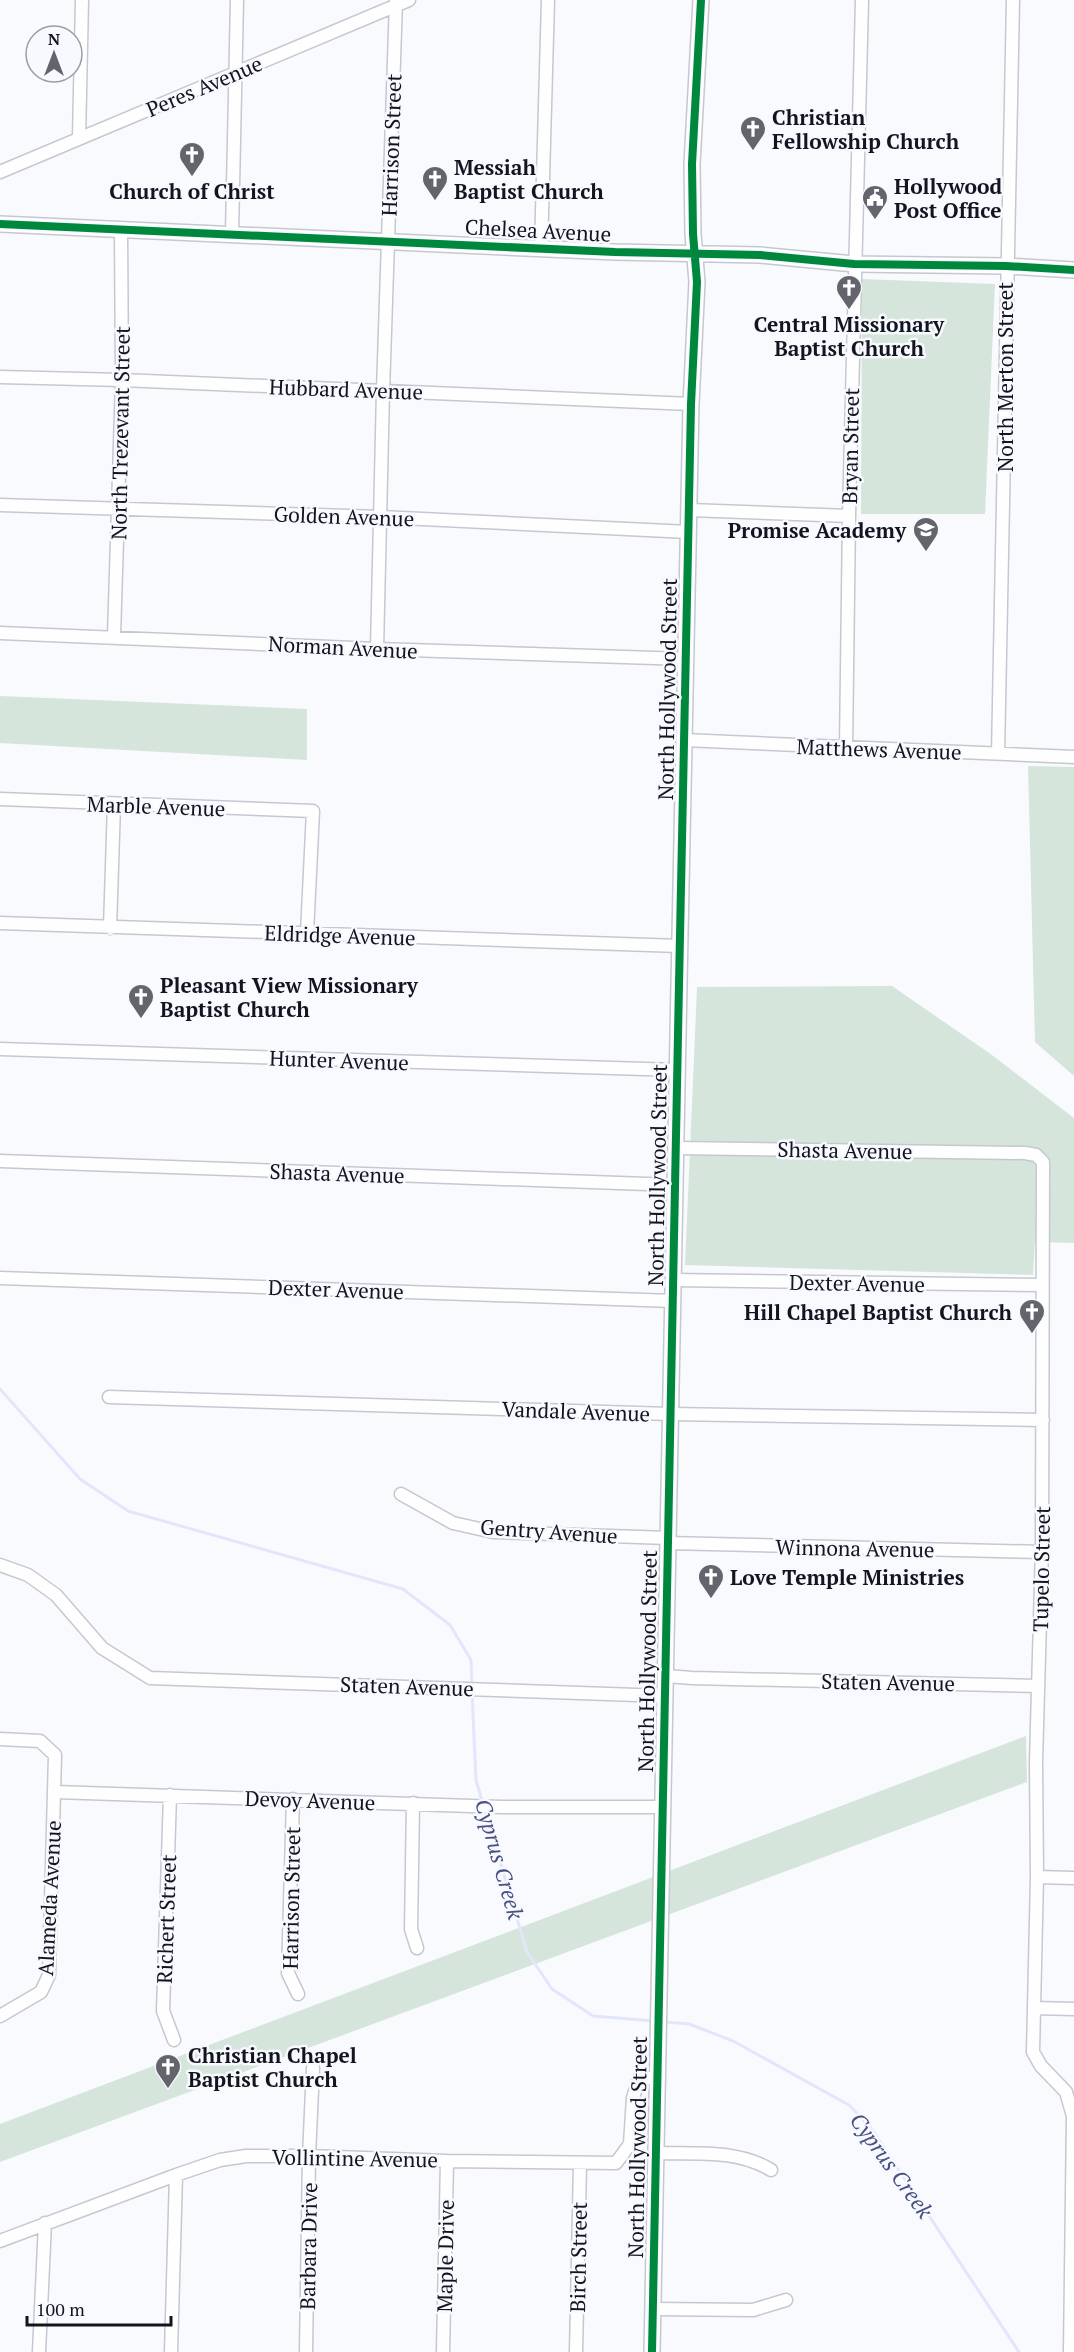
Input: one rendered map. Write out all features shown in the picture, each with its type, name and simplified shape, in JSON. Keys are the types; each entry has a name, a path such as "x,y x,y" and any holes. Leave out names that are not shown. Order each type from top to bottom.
{"main road":[{"name":"North Hollywood Street","path":"652,2352 675,1148 689,510 697,282 693,254 692,164 701,0"},
{"name":"Chelsea Avenue","path":"0,224 541,248 760,255 854,264 1006,266 1074,270"}],"street":[{"path":"79,138 82,0"},
{"path":"232,233 237,0"},
{"name":"Peres Avenue","path":"0,172 396,3 409,0"},
{"path":"541,248 548,0"},
{"name":"Bryan Street","path":"846,748 854,264 862,0"},
{"name":"North Merton Street","path":"998,754 1013,0"},
{"name":"Harrison Street","path":"377,650 396,3"},
{"name":"North Trezevant Street","path":"114,636 122,380 121,229"},
{"name":"Hubbard Avenue","path":"0,376 692,404"},
{"name":"Golden Avenue","path":"0,505 381,517 689,532"},
{"path":"689,510 849,516"},
{"name":"Norman Avenue","path":"0,633 114,636 377,650 686,659"},
{"name":"Matthews Avenue","path":"684,740 1074,757"},
{"name":"Marble Avenue","path":"0,799 313,811 308,933"},
{"path":"110,928 114,804"},
{"name":"Eldridge Avenue","path":"0,923 680,946"},
{"name":"Hunter Avenue","path":"0,1049 677,1070"},
{"name":"Shasta Avenue","path":"675,1148 1015,1153"},
{"name":"Tupelo Street","path":"1015,1153 1036,1155 1043,1162 1044,1168 1042,1552 1033,2052 1041,2066 1066,2092 1073,2116 1070,2352"},
{"name":"Shasta Avenue","path":"0,1161 675,1185"},
{"name":"Dexter Avenue","path":"0,1278 673,1301"},
{"name":"Dexter Avenue","path":"673,1280 1042,1285"},
{"name":"Vandale Avenue","path":"109,1396 670,1414 1043,1420"},
{"name":"Gentry Avenue","path":"401,1494 453,1523 493,1532 668,1541"},
{"name":"Winnona Avenue","path":"668,1541 1042,1552"},
{"name":"Staten Avenue","path":"0,1565 28,1575 56,1595 102,1648 150,1678 665,1696"},
{"name":"Staten Avenue","path":"666,1676 1038,1686"},
{"path":"0,1739 40,1741 55,1755 55,1792"},
{"name":"Devoy Avenue","path":"55,1792 501,1807 662,1807"},
{"name":"Alameda Avenue","path":"0,2016 41,1992 49,1975 55,1792"},
{"name":"Richert Street","path":"170,1796 163,2011 174,2040"},
{"name":"Harrison Street","path":"293,1799 288,1973 298,1994"},
{"path":"413,1803 411,1929 417,1948"},
{"path":"1037,1877 1074,1878"},
{"path":"1034,2008 1074,2009"},
{"name":"Barbara Drive","path":"306,2352 309,2156 313,2068"},
{"name":"Vollintine Avenue","path":"0,2241 176,2175 220,2160 246,2156 616,2163 630,2144 633,2098 639,2078 656,2078"},
{"path":"656,2153 729,2155 759,2162 771,2170"},
{"name":"Maple Drive","path":"443,2352 447,2161"},
{"name":"Birch Street","path":"576,2352 580,2163"},
{"path":"171,2352 176,2175"},
{"path":"39,2352 45,2223"},
{"path":"653,2309 753,2310 786,2300"}],"shaded area":[{"path":"862,279 995,284 985,514 861,514"},
{"path":"0,696 307,709 307,760 0,743"},
{"path":"1028,766 1074,767 1074,1076 1035,1042"},
{"path":"892,986 992,1055 1074,1118 1074,1243 1035,1242 1033,1275 685,1265 697,987"},
{"path":"1026,1736 1027,1782 0,2162 0,2124"}],"waterway":[{"name":"Cyprus Creek","path":"0,1389 80,1479 128,1511 403,1589 450,1625 471,1660 472,1685"},
{"name":"Cyprus Creek","path":"472,1692 476,1780 483,1804"},
{"name":"Cyprus Creek","path":"485,1811 527,1952 552,1989 593,2016 654,2021"},
{"name":"Cyprus Creek","path":"664,2022 689,2024 733,2041 849,2105 871,2128 1019,2352"}],"cycle path":[{"path":"652,2352 691,404 697,282 693,234 692,164 701,0"},
{"path":"0,224 615,252 760,255 854,264 1006,266 1074,270"}],"place":[{"name":"Christian Fellowship Church","path":"753,152"},
{"name":"Church of Christ","path":"192,178"},
{"name":"Messiah Baptist Church","path":"435,202"},
{"name":"Hollywood Post Office","path":"875,221"},
{"name":"Central Missionary Baptist Church","path":"849,311"},
{"name":"Promise Academy","path":"926,553"},
{"name":"Pleasant View Missionary Baptist Church","path":"141,1020"},
{"name":"Hill Chapel Baptist Church","path":"1032,1335"},
{"name":"Love Temple Ministries","path":"711,1600"},
{"name":"Christian Chapel Baptist Church","path":"168,2090"}]}
